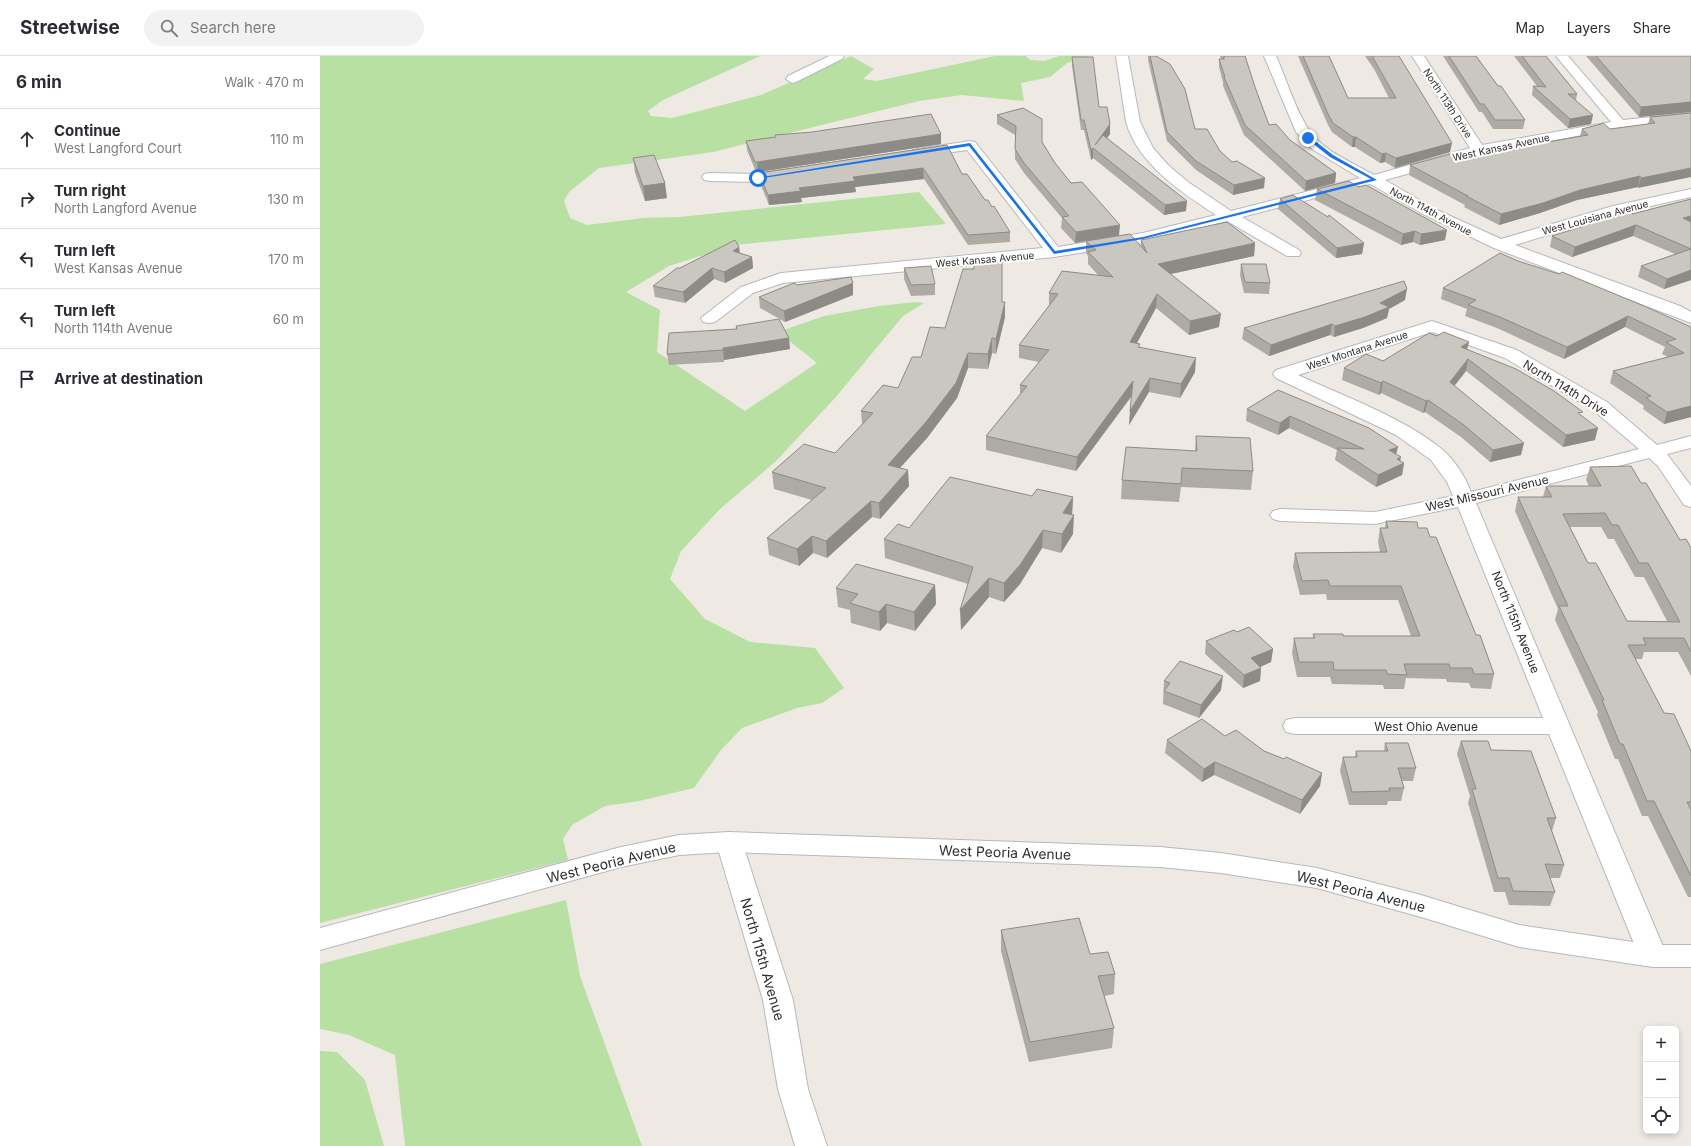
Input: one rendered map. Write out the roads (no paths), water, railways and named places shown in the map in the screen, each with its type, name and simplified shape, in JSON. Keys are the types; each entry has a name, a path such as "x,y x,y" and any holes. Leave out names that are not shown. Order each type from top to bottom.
{"street":[{"path":"792,79 838,56"},
{"path":"1122,56 1136,130 1149,152 1162,166 1185,186 1229,216 1293,253"},
{"name":"North 114th Avenue","path":"1270,56 1296,121 1308,138 1331,156 1450,223 1499,244 1674,310 1691,318"},
{"name":"North 113th Drive","path":"1418,56 1478,150"},
{"path":"1562,56 1620,124"},
{"name":"West Kansas Avenue","path":"709,318 747,290 782,278 1054,252 1143,238 1374,180 1478,150 1620,124 1691,117"},
{"path":"907,154 970,145 1054,252"},
{"path":"710,177 758,178 805,170"},
{"name":"West Louisiana Avenue","path":"1499,244 1577,221 1691,193"},
{"path":"1674,310 1691,303"},
{"name":"West Montana Avenue","path":"1282,374 1432,326"},
{"name":"North 114th Drive","path":"1432,326 1511,354 1600,406 1654,451 1671,470 1691,501"},
{"name":"North 115th Avenue","path":"1282,374 1403,431 1438,456 1457,481 1466,499 1653,956"},
{"name":"West Missouri Avenue","path":"1280,515 1375,518 1466,499 1691,442"},
{"name":"West Ohio Avenue","path":"1295,726 1558,726"},
{"name":"North 115th Avenue","path":"729,842 778,1000 793,1089 811,1146"},
{"name":"West Peoria Avenue","path":"320,939 621,858 679,845 729,842 1160,857 1221,863 1317,878 1421,906 1519,936 1653,956 1691,956"}]}
